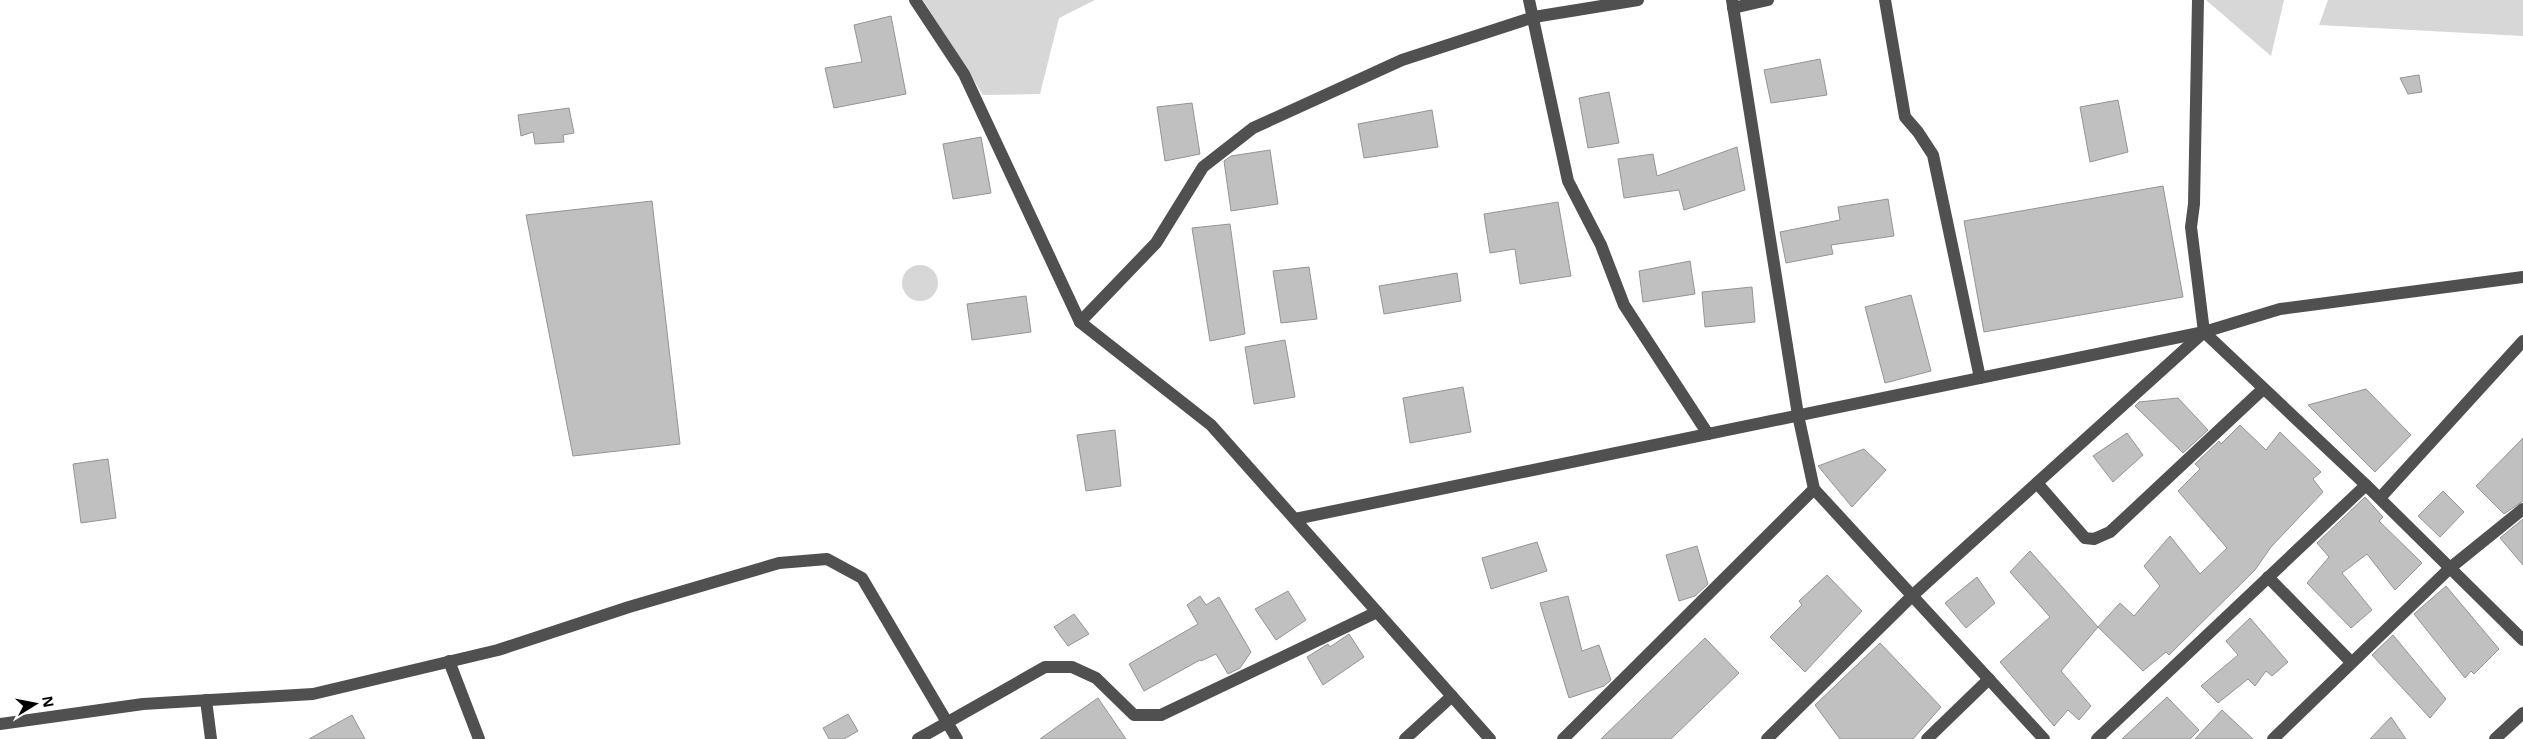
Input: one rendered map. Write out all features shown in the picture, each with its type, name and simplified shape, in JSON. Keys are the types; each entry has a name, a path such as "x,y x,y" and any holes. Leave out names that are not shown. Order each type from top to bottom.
{"street":[{"path":"915,0 964,74 1080,322 1211,425 1490,739"},
{"path":"1529,0 1568,181 1601,245 1624,305 1708,434"},
{"path":"1080,322 1156,243 1203,167 1252,128 1402,60 1534,17 1638,0"},
{"path":"1768,0 1733,4 1798,415 1814,489 2044,739"},
{"path":"1885,0 1904,117 1918,132 1933,155 1980,378"},
{"path":"2198,0 2194,204 2190,227 2204,332 2380,498 2523,640"},
{"path":"1294,519 2204,332 2280,309 2523,277"},
{"path":"1767,739 1913,595 2204,332"},
{"path":"2380,498 2523,341"},
{"path":"2037,483 2085,538 2094,539 2110,532 2264,388"},
{"path":"2097,739 2366,485"},
{"path":"1564,739 1814,489"},
{"path":"2273,739 2450,568 2523,509"},
{"path":"0,724 143,704 313,694 498,650 629,607 780,563 827,559 862,578 957,739"},
{"path":"2268,577 2351,662"},
{"path":"918,739 1045,667 1072,667 1096,678 1134,715 1160,715 1377,612"},
{"path":"449,661 479,739"},
{"path":"1927,739 1989,679"},
{"path":"1406,739 1452,696"},
{"path":"206,700 211,739"},
{"path":"2495,739 2523,713"}],"shaded area":[{"path":"923,0 1095,0 1059,18 1040,94 983,95"},
{"path":"2206,0 2284,0 2271,56"},
{"path":"2328,0 2523,0 2523,36 2319,25"},
{"path":"920,265 927,266 933,270 937,276 937,290 933,296 927,300 920,301 913,300 907,296 903,290 902,283 903,276 907,270 913,266"}],"building":[{"path":"891,16 906,94 834,108 825,68 862,62 854,25"},
{"path":"1820,59 1827,95 1771,103 1764,70"},
{"path":"2419,75 2422,92 2408,94 2400,78"},
{"path":"1609,92 1619,143 1588,148 1579,98"},
{"path":"2118,100 2128,152 2090,162 2080,107"},
{"path":"1192,103 1200,154 1165,161 1157,107"},
{"path":"569,108 574,133 563,135 564,142 535,144 533,132 521,136 518,115"},
{"path":"1432,110 1438,147 1364,158 1358,124"},
{"path":"981,137 991,193 953,199 943,144"},
{"path":"1737,147 1745,190 1684,210 1679,190 1624,198 1618,159 1653,154 1657,176"},
{"path":"1270,150 1278,204 1231,211 1224,161 1231,156"},
{"path":"2163,186 2183,297 1984,332 1964,221"},
{"path":"1888,199 1894,236 1831,245 1833,254 1786,263 1780,232 1840,220 1838,207"},
{"path":"652,201 680,444 573,456 526,215"},
{"path":"1558,202 1571,276 1520,284 1515,249 1490,253 1484,214"},
{"path":"1230,224 1245,334 1210,341 1192,228"},
{"path":"1690,261 1695,294 1643,302 1639,271"},
{"path":"1309,267 1317,319 1281,323 1273,271"},
{"path":"1457,273 1461,301 1384,314 1379,286"},
{"path":"1752,287 1755,322 1705,327 1702,292"},
{"path":"1911,295 1931,371 1885,383 1865,307"},
{"path":"1026,296 1031,332 972,340 967,304"},
{"path":"1285,340 1295,397 1254,404 1245,347"},
{"path":"1463,387 1471,432 1410,443 1403,398"},
{"path":"2366,389 2411,435 2375,472 2308,405"},
{"path":"2178,398 2208,430 2183,453 2135,406 2139,402"},
{"path":"2240,425 2266,450 2280,432 2321,472 2313,479 2323,492 2271,547 2255,570 2169,655 2166,652 2143,671 2098,627 2120,603 2134,616 2160,586 2144,566 2170,536 2200,574 2227,548 2178,491 2200,469 2195,464 2219,441 2221,444"},
{"path":"1115,430 1121,486 1086,491 1077,435"},
{"path":"2127,433 2143,455 2113,482 2093,456"},
{"path":"2523,438 2523,501 2504,514 2476,486"},
{"path":"1864,449 1886,470 1852,507 1818,466"},
{"path":"108,459 116,518 81,523 73,464"},
{"path":"2443,491 2464,512 2440,537 2418,516"},
{"path":"2365,497 2383,517 2379,521 2422,563 2395,590 2367,554 2342,573 2372,610 2351,628 2307,583 2329,557 2317,543"},
{"path":"2523,519 2523,565 2500,538"},
{"path":"1537,542 1547,571 1491,589 1482,558"},
{"path":"1697,546 1708,584 1695,596 1679,601 1666,555"},
{"path":"2030,551 2098,627 2061,671 2091,706 2079,720 2068,710 2054,726 2000,662 2050,617 2010,572"},
{"path":"1827,575 1862,611 1805,672 1770,637 1802,605 1799,601"},
{"path":"1977,577 1995,603 1966,628 1945,603"},
{"path":"2446,586 2499,649 2474,674 2471,671 2465,678 2414,614"},
{"path":"1288,591 1306,620 1276,640 1255,609"},
{"path":"1200,596 1206,605 1219,597 1251,652 1240,668 1228,674 1216,654 1200,660 1144,691 1129,664 1198,624 1187,605"},
{"path":"1568,596 1582,651 1599,645 1611,680 1604,686 1569,698 1540,603"},
{"path":"1074,614 1089,634 1068,646 1054,627"},
{"path":"2250,618 2288,662 2272,676 2266,671 2255,686 2248,679 2218,703 2201,686 2238,655 2226,641"},
{"path":"1349,634 1364,657 1323,685 1307,657 1328,644 1330,647"},
{"path":"2393,635 2446,699 2430,718 2372,655"},
{"path":"1705,638 1739,673 1671,739 1601,739"},
{"path":"1880,643 1941,707 1913,739 1840,739 1815,705"},
{"path":"2167,697 2199,730 2190,739 2122,739"},
{"path":"1098,698 1126,739 1040,739 1072,716"},
{"path":"2222,710 2253,739 2195,739"},
{"path":"848,714 858,731 844,739 829,739 823,728"},
{"path":"352,715 365,739 309,739"},
{"path":"2391,717 2406,739 2370,739"}]}
